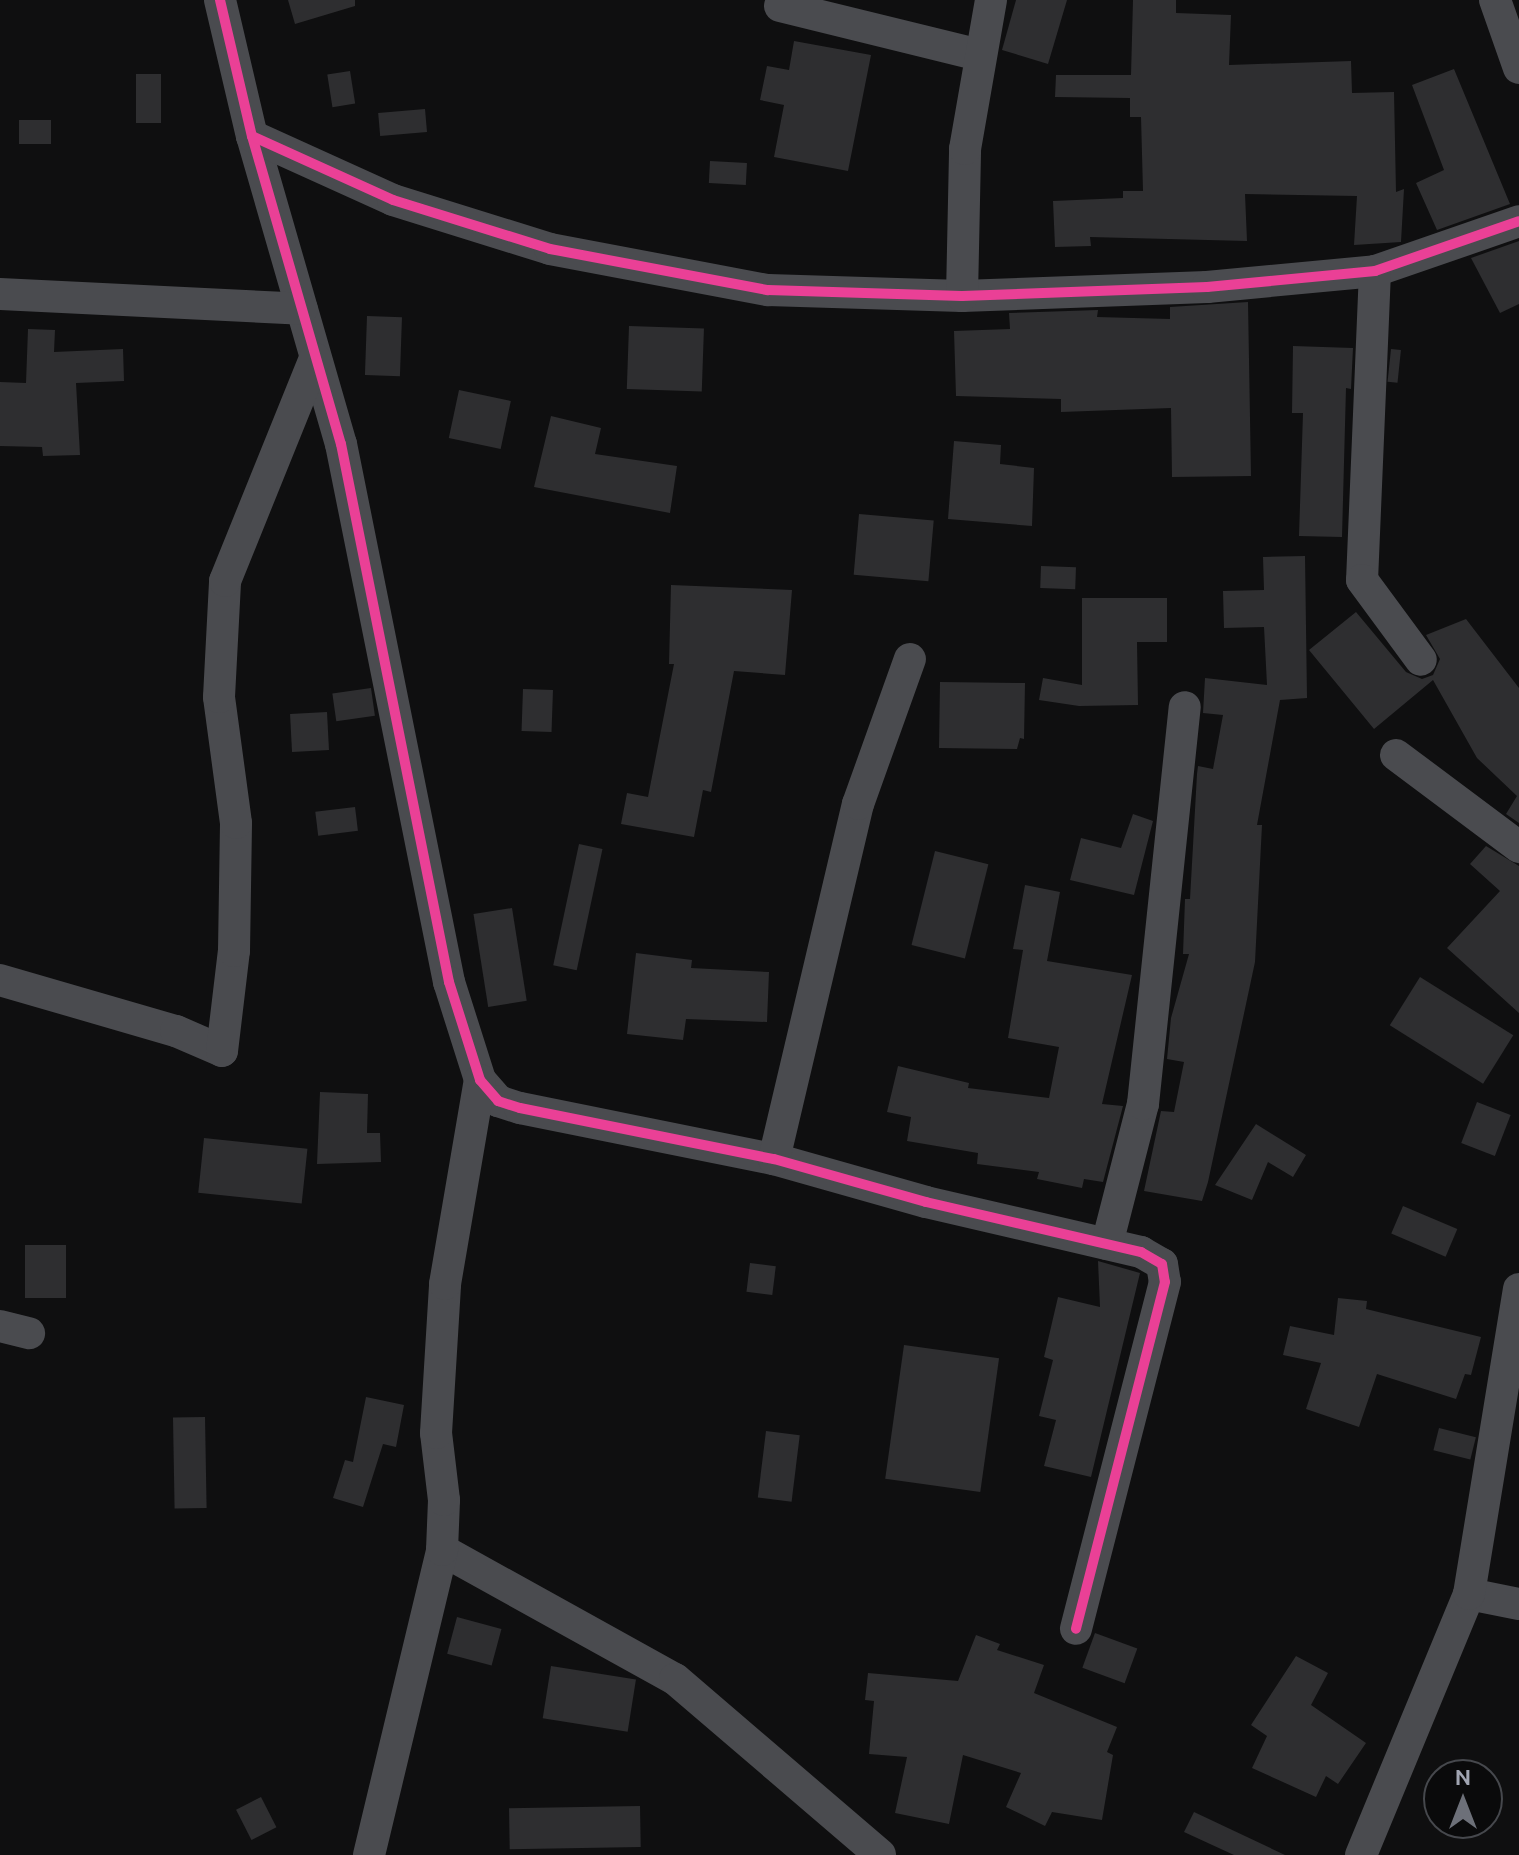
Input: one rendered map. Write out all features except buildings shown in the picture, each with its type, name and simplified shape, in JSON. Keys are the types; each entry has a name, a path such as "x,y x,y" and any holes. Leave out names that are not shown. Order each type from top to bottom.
{"street":[{"path":"220,0 252,136 341,444 449,982 480,1080 498,1101 520,1108 774,1159 926,1202 1107,1244 1162,1264 1165,1282 1076,1629"},
{"path":"962,296 965,149 991,0"},
{"path":"1495,0 1519,68"},
{"path":"780,6 980,55"},
{"path":"252,136 393,200 550,249 768,290 962,296 1207,287 1375,271 1519,221"},
{"path":"1375,271 1362,580 1421,660"},
{"path":"0,294 302,309"},
{"path":"0,980 176,1031 222,1051 234,951 236,823 219,697 225,581 315,358"},
{"path":"774,1159 858,804 910,659"},
{"path":"1107,1244 1143,1104 1185,707"},
{"path":"1396,755 1519,847"},
{"path":"369,1855 442,1550 444,1500 436,1433 445,1284 480,1080"},
{"path":"1361,1855 1469,1594 1515,1340 1519,1289"},
{"path":"442,1550 675,1679 880,1855"},
{"path":"1469,1594 1519,1604"}],"cycle path":[{"path":"220,0 252,136 341,444 449,982 480,1080 498,1101 520,1108 774,1159 926,1202 1141,1252 1162,1264 1165,1282 1076,1629"},
{"path":"252,136 393,200 550,249 768,290 962,296 1207,287 1375,271 1519,221"}]}
